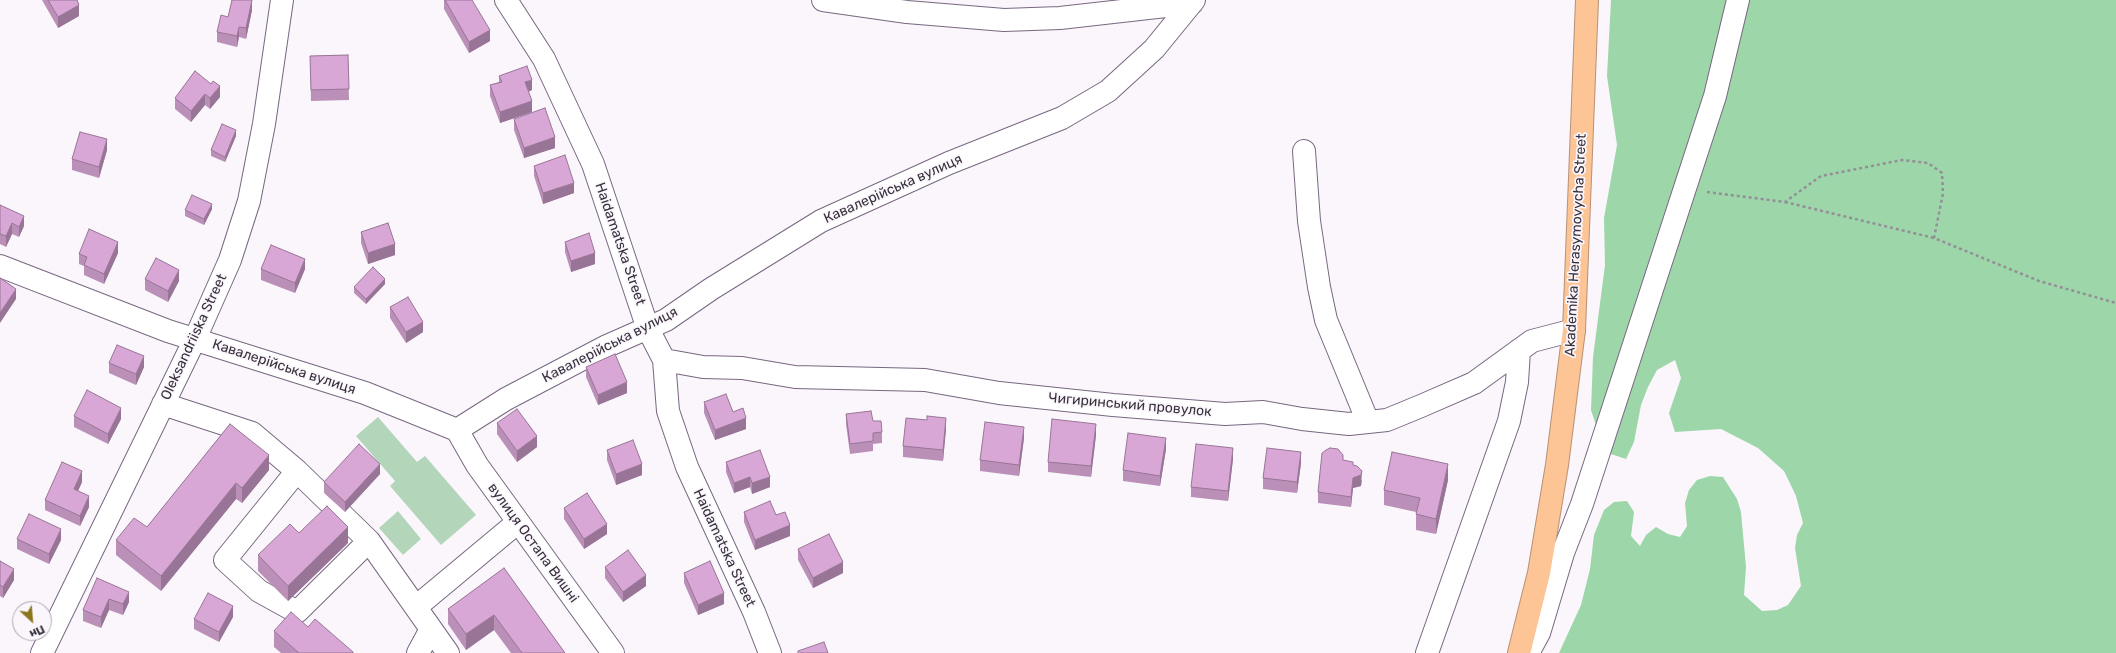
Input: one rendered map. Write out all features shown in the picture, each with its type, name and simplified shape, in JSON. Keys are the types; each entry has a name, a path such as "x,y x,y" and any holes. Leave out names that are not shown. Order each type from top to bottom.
{"highway":[{"name":"Akademika Herasymovycha Street","path":"1519,653 1539,573 1557,465 1574,330 1587,0"}],"street":[{"name":"Oleksandriiska Street","path":"42,653 195,339 230,260 249,201 264,124 282,0"},
{"name":"Haidamatska Street","path":"506,0 544,59 593,164 648,329 664,360 668,411 687,466 754,612 770,653"},
{"path":"824,0 907,12 1004,20 1060,18 1193,1"},
{"path":"1528,653 1539,632 1563,553 1582,504 1715,96 1738,0"},
{"name":"Кавалерійська вулиця","path":"0,266 168,331 365,393 457,430 506,399 607,346 648,329 821,221 949,162 1062,118 1108,91 1154,49 1193,1"},
{"path":"1304,151 1308,222 1325,313 1368,422"},
{"name":"Чигиринський провулок","path":"664,360 703,367 742,368 796,377 925,380 999,393 1113,405 1225,414 1263,412 1302,419 1349,424 1387,420 1474,383 1532,342 1574,330"},
{"path":"1427,653 1509,421 1517,382 1519,350"},
{"path":"163,404 252,434 297,471 369,541 448,653"},
{"name":"вулиця Остапа Вишні","path":"457,430 477,465 613,653"},
{"path":"297,471 225,560 259,591 297,612 369,541"},
{"path":"416,607 518,522"},
{"path":"418,653 431,629"}],"path":[{"path":"1785,202 1821,176 1902,160 1928,164 1942,173 1942,193 1934,238"},
{"path":"1684,189 1785,202 1934,238 2039,281 2116,303"}],"green space":[{"path":"1611,0 2116,0 2116,653 1559,653 1581,605 1590,569 1594,535 1604,510 1614,502 1627,501 1634,512 1631,536 1640,546 1646,535 1656,527 1668,534 1680,537 1687,526 1685,503 1689,490 1697,480 1710,476 1723,477 1737,499 1741,512 1746,567 1744,595 1762,611 1777,610 1788,605 1801,586 1795,548 1797,535 1803,523 1796,496 1784,471 1758,448 1721,429 1675,432 1669,413 1681,378 1675,360 1657,370 1648,387 1641,405 1634,442 1626,459 1605,452 1591,410 1593,357 1605,265 1604,218 1617,145 1607,76"},
{"path":"378,417 417,462 425,456 476,515 441,545 390,486 395,481 356,436"},
{"path":"398,511 421,539 403,555 379,528"}],"building":[{"path":"48,0 77,0 79,5 58,17"},
{"path":"232,0 252,0 246,28 239,27 237,36 217,32 221,15 228,17"},
{"path":"445,0 472,0 490,30 469,42"},
{"path":"348,55 349,89 311,90 310,56"},
{"path":"527,66 532,80 525,82 532,101 500,112 490,85 502,82 499,76"},
{"path":"195,71 211,84 213,81 220,86 210,98 205,94 191,111 175,98"},
{"path":"545,108 555,137 524,148 514,119"},
{"path":"222,124 236,130 225,157 211,150"},
{"path":"80,132 107,139 99,167 72,159"},
{"path":"565,155 574,183 543,193 534,166"},
{"path":"192,195 212,204 204,219 185,210"},
{"path":"0,205 24,216 19,227 12,223 6,236 0,234"},
{"path":"388,223 395,244 368,253 361,232"},
{"path":"89,229 118,242 104,274 84,265 87,257 79,254"},
{"path":"589,233 595,253 571,261 565,242"},
{"path":"271,245 305,259 295,283 261,269"},
{"path":"156,258 179,270 168,291 145,279"},
{"path":"373,267 385,279 366,299 354,287"},
{"path":"0,278 16,289 0,313"},
{"path":"408,297 423,322 406,332 390,307"},
{"path":"117,345 144,356 136,374 109,363"},
{"path":"615,354 627,382 598,395 586,367"},
{"path":"87,390 121,408 108,434 74,416"},
{"path":"726,394 733,412 743,408 746,418 715,430 704,402"},
{"path":"517,409 537,436 517,451 497,423"},
{"path":"871,411 873,421 881,421 882,432 873,433 873,441 850,444 846,414"},
{"path":"927,416 946,418 943,450 903,446 906,418 927,420"},
{"path":"1052,419 1096,424 1091,466 1048,462"},
{"path":"985,422 1024,427 1019,465 980,460"},
{"path":"230,424 269,455 242,488 236,483 161,576 116,540 134,518 147,527"},
{"path":"1128,433 1166,438 1160,476 1123,470"},
{"path":"633,440 642,464 616,474 607,450"},
{"path":"359,444 380,464 345,502 324,482"},
{"path":"1196,444 1233,448 1228,491 1191,487"},
{"path":"1267,448 1301,452 1297,482 1263,478"},
{"path":"1330,448 1338,449 1343,455 1343,460 1353,462 1353,465 1357,466 1362,471 1361,475 1353,478 1351,497 1318,492 1322,453"},
{"path":"760,450 770,477 752,483 750,477 734,483 726,462"},
{"path":"1392,452 1448,464 1436,519 1416,514 1420,498 1384,490"},
{"path":"62,462 82,471 74,489 89,496 80,516 45,500"},
{"path":"587,493 607,524 584,539 564,508"},
{"path":"770,501 776,515 785,512 790,525 755,540 744,512"},
{"path":"327,506 348,527 288,586 258,555 290,524 299,533"},
{"path":"29,514 61,529 49,554 17,539"},
{"path":"829,534 843,562 813,578 798,549"},
{"path":"628,550 646,575 623,592 605,567"},
{"path":"0,561 14,569 3,587 0,585"},
{"path":"710,561 724,593 698,605 684,573"},
{"path":"504,568 565,653 522,653 494,615 466,634 448,609"},
{"path":"97,578 129,592 123,604 109,599 101,617 83,610"},
{"path":"208,593 233,606 219,632 194,619"},
{"path":"291,612 308,627 315,619 353,653 299,653 274,631"},
{"path":"824,642 828,653 798,653 798,651"}]}
